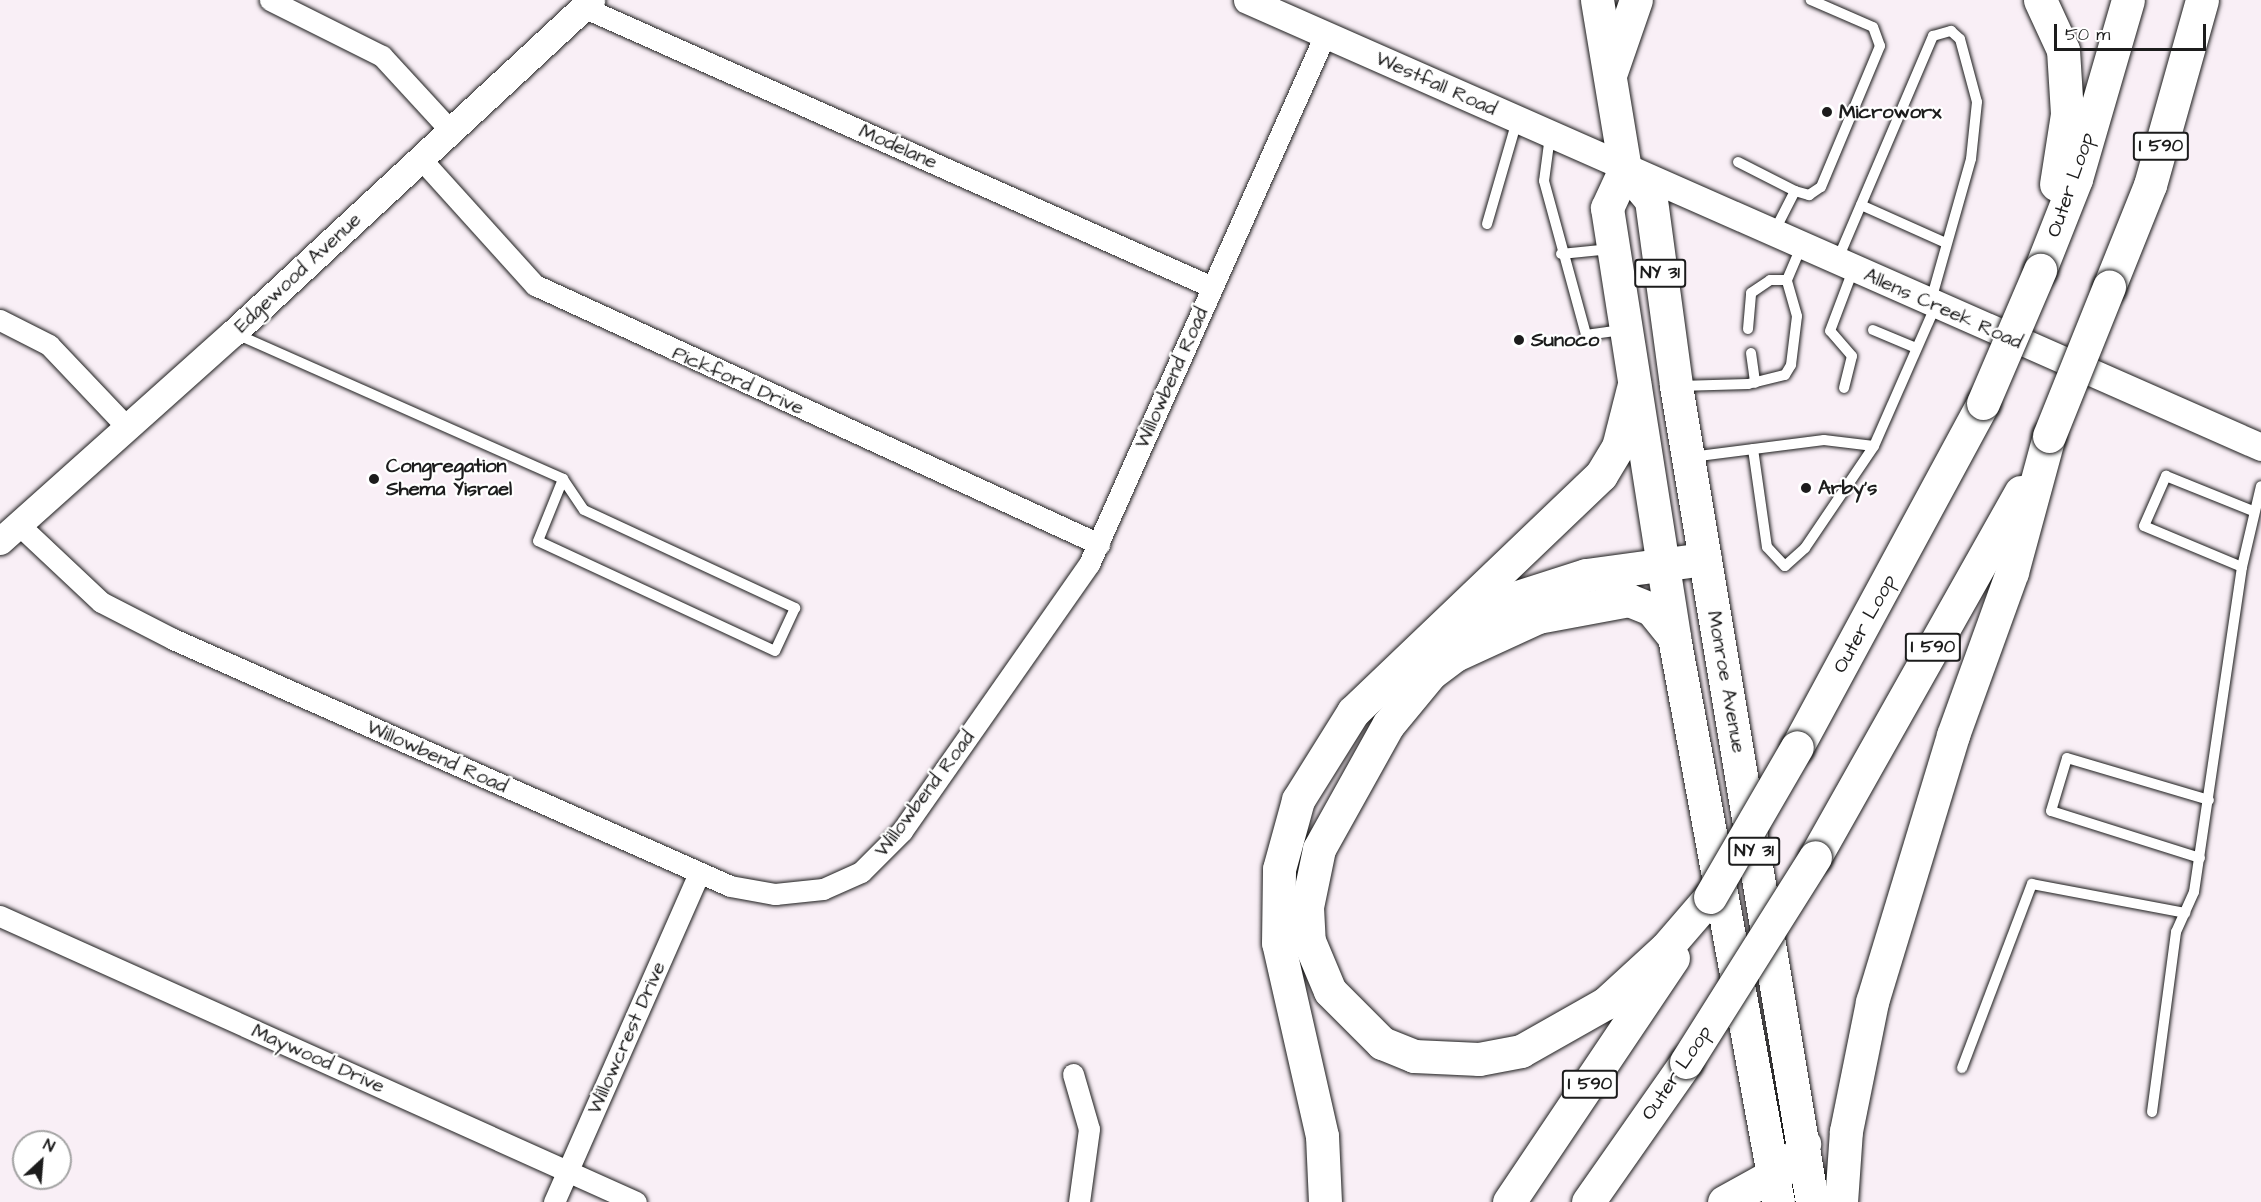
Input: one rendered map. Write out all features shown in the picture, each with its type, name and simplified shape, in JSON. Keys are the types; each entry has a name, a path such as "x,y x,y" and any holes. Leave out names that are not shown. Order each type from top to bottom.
{"main road":[{"path":"1597,0 1611,72 1625,169"},
{"path":"1611,72 1636,0"},
{"path":"2040,0 2063,50 2067,114 2040,270"},
{"name":"Outer Loop","path":"1667,957 1710,897 1797,747 1983,403 2040,270 2076,178 2128,0"},
{"name":"Outer Loop","path":"1588,1202 1686,1062 1815,857 2049,436 2150,185 2202,0"},
{"name":"NY 31","path":"1625,169 1607,208 1674,637 1776,1189"},
{"name":"Monroe Avenue","path":"1625,169 1651,200 1676,386 1804,1143 1812,1202"},
{"path":"1325,1202 1322,1136 1278,943 1279,869 1298,800 1330,740 1431,637 1601,475 1617,447 1634,384"},
{"path":"1841,1202 1846,1131 1872,1002 1953,735 2012,572 2049,436"},
{"path":"1431,637 1506,601 1576,578 1705,559"},
{"path":"1667,957 1606,1003 1560,1033 1521,1051 1450,1061 1382,1043 1354,1018 1316,966 1307,907 1319,849 1362,766 1408,698 1455,656 1538,617 1629,600 1651,609 1674,637"},
{"name":"I 590","path":"1509,1202 1667,957"},
{"path":"1724,1202 1776,1189 1804,1143"}],"street":[{"path":"270,0 382,56 450,130"},
{"name":"Westfall Road","path":"1247,0 1625,169"},
{"name":"Edgewood Avenue","path":"9,533 125,425 233,333 587,4"},
{"name":"Modelane","path":"587,4 1212,286"},
{"name":"Willowbend Road","path":"9,533 127,617 699,874 753,891 800,894 844,881 876,860 1060,608 1099,544 1325,35"},
{"name":"Pickford Drive","path":"421,159 535,285 1099,544"},
{"name":"Allens Creek Road","path":"1625,169 2261,447"},
{"path":"0,320 48,345 125,425"},
{"name":"Willowcrest Drive","path":"554,1202 699,874"},
{"name":"Maywood Drive","path":"0,916 636,1202"},
{"path":"1073,1074 1089,1129 1079,1202"}],"lane":[{"path":"1738,162 1795,191 1809,195 1821,187 1880,46 1873,27 1811,0"},
{"path":"1753,448 1774,560 1785,566 1794,562 1875,446 1933,304 1946,243 1971,159 1977,102 1960,39 1951,31 1933,36 1861,205 1830,331 1852,356 1844,388"},
{"path":"1487,224 1517,120"},
{"path":"1550,135 1544,181 1561,254 1578,292 1586,335 1627,329"},
{"path":"1773,234 1795,191"},
{"path":"1861,205 1946,243"},
{"path":"1676,386 1755,383 1785,375 1791,365 1797,316 1786,280 1801,247"},
{"path":"1561,254 1615,248"},
{"path":"1748,329 1751,292 1770,280 1786,280"},
{"path":"1873,330 1916,348"},
{"path":"233,333 563,479 584,510 795,608 775,651 538,541 563,479"},
{"path":"1751,353 1755,383"},
{"path":"1688,458 1824,440 1875,446"},
{"path":"2242,567 2144,526 2166,476 2253,511"},
{"path":"2152,1112 2176,932 2185,913 2200,858 2242,567 2253,511 2261,486"},
{"path":"2200,858 2052,811 2067,758 2209,800"},
{"path":"1962,1068 2032,884 2185,913"}],"place":[{"name":"Microworx","path":"1827,112"},
{"name":"Sunoco","path":"1519,340"},
{"name":"Congregation Shema Yisrael","path":"374,479"},
{"name":"Arby's","path":"1806,488"}]}
